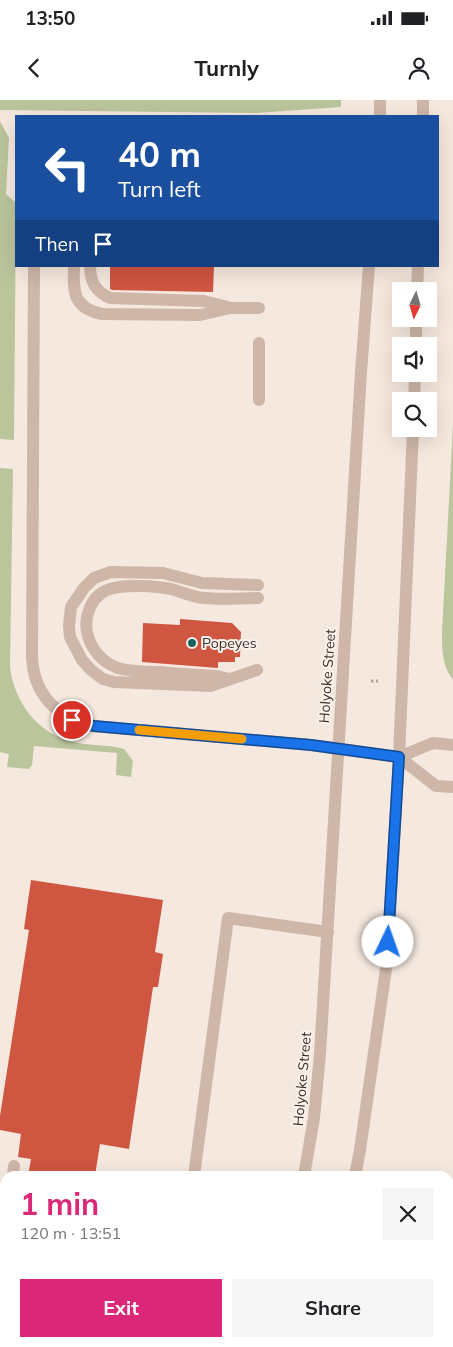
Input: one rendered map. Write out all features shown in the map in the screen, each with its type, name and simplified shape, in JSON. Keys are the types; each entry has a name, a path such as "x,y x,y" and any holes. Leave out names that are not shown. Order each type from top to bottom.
{"street":[{"path":"380,100 380,115"},
{"path":"423,100 423,115"},
{"path":"34,267 32,657 35,680 50,703 72,720 94,726 302,744 399,757 433,743 453,745"},
{"path":"74,267 76,296 81,305 90,311 102,314 200,315 230,308 259,308"},
{"path":"90,267 93,285 101,294 110,298 204,301 230,308"},
{"name":"Holyoke Street","path":"305,1171 315,1109 328,932 337,749 361,372 370,267"},
{"path":"417,282 418,267"},
{"path":"259,343 259,400"},
{"path":"356,1171 387,962 399,757 413,437"},
{"path":"257,670 210,686 114,682 103,679 82,660 70,637 69,626 71,607 84,588 94,578 111,572 163,573 202,583 258,585"},
{"path":"230,679 217,676 134,671 118,668 108,663 92,647 86,624 88,614 96,597 103,592 120,587 164,588 206,599 258,598"},
{"path":"399,757 436,786 453,787"},
{"path":"195,1171 228,918 328,932"},
{"path":"360,1150 360,1171"}],"path":[{"path":"371,680 378,681"}],"green space":[{"path":"0,100 341,100 341,107 256,113 0,110"},
{"path":"0,121 9,138 6,194 15,202 15,267 14,440 0,439"},
{"path":"453,425 453,679 445,663 442,632"},
{"path":"0,468 13,469 10,667 12,680 22,704 39,724 60,738 73,742 124,749 133,761 131,777 116,775 117,753 34,746 32,765 29,769 7,767 9,754 0,752"}],"building":[{"path":"110,267 214,267 213,292 110,289"},
{"name":"Popeyes","path":"180,619 232,623 241,632 240,657 235,657 235,662 218,662 218,668 142,662 143,623 180,625"},
{"path":"31,880 163,900 155,952 163,954 158,987 153,987 129,1149 100,1144 96,1171 29,1171 31,1159 18,1157 21,1134 0,1130 0,1116 29,930 24,929"}],"slow traffic":[{"path":"139,730 242,739"}],"place":[{"name":"Popeyes","path":"192,643"}],"route":[{"path":"72,720 94,726 311,745 399,757 388,942"}]}
